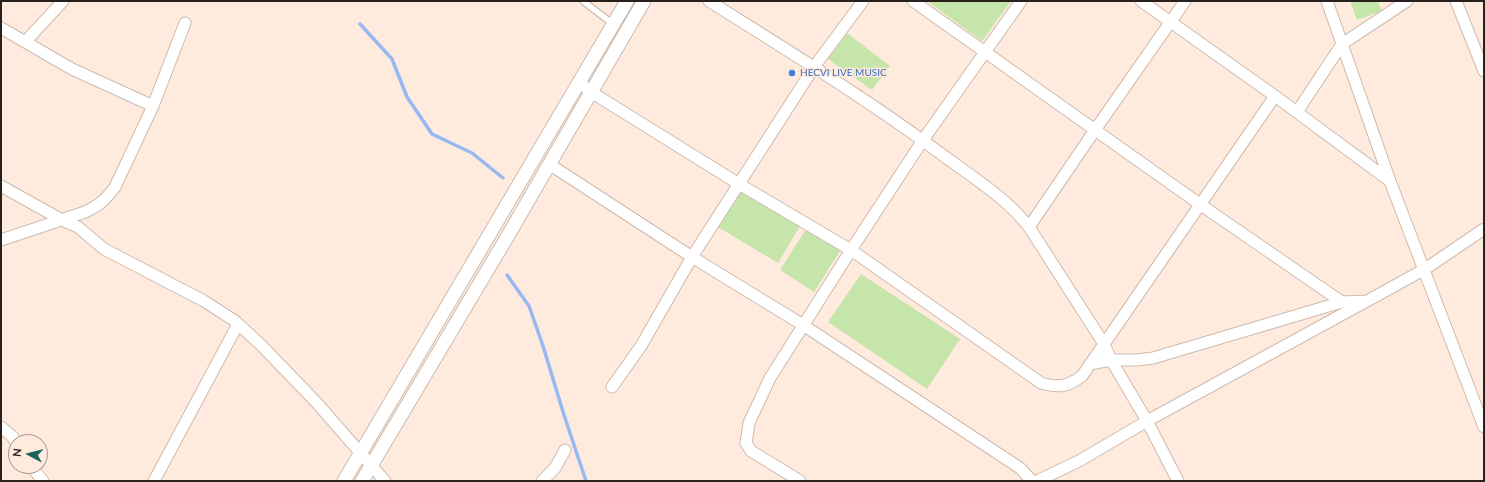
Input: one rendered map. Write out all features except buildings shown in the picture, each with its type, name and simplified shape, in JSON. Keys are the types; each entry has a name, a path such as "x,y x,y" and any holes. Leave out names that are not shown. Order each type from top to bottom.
{"street":[{"path":"25,42 63,1"},
{"path":"344,481 627,1"},
{"path":"362,481 506,240 644,1"},
{"path":"709,1 814,67 923,140 1004,200 1018,213 1029,227 1104,344 1111,360 1178,481"},
{"path":"612,387 641,346 692,257 814,67 862,1"},
{"path":"913,1 1201,205 1342,302"},
{"path":"800,481 752,451 746,443 749,423 770,378 850,250 923,140 1020,1"},
{"path":"1140,1 1275,96 1390,180"},
{"path":"1029,227 1185,1"},
{"path":"1327,1 1390,180 1484,428"},
{"path":"1297,112 1342,44 1407,1"},
{"path":"1456,1 1484,71"},
{"path":"1,240 62,220 98,206 107,197 115,187 153,106 185,23"},
{"path":"1,28 72,69 153,106"},
{"path":"579,82 591,92 850,250 1041,383 1060,386 1070,384 1082,376 1275,96"},
{"path":"549,164 692,257 803,325 1020,468 1032,481"},
{"path":"1,186 62,220 78,227 104,249 204,302 238,324 267,350 316,402 385,481"},
{"path":"1037,481 1079,461 1146,421 1425,269 1484,229"},
{"path":"1090,364 1111,360 1137,360 1153,358 1342,302 1367,301"},
{"path":"154,481 238,324"},
{"path":"1,427 9,434"},
{"path":"548,479 566,450"}],"lane":[{"path":"583,1 614,24"}],"green space":[{"path":"927,1 1011,1 982,41"},
{"path":"1350,1 1378,1 1382,11 1357,20"},
{"path":"847,33 890,66 872,90 828,59"},
{"path":"741,189 800,226 778,263 718,227"},
{"path":"806,229 840,251 814,292 780,270"},
{"path":"861,274 960,339 927,389 828,322"}],"waterway":[{"path":"360,24 392,59 407,97 432,134 472,153 503,178"},
{"path":"507,275 529,306 586,481"}],"place":[{"name":"HECVI LIVE MUSIC","path":"792,73"}]}
